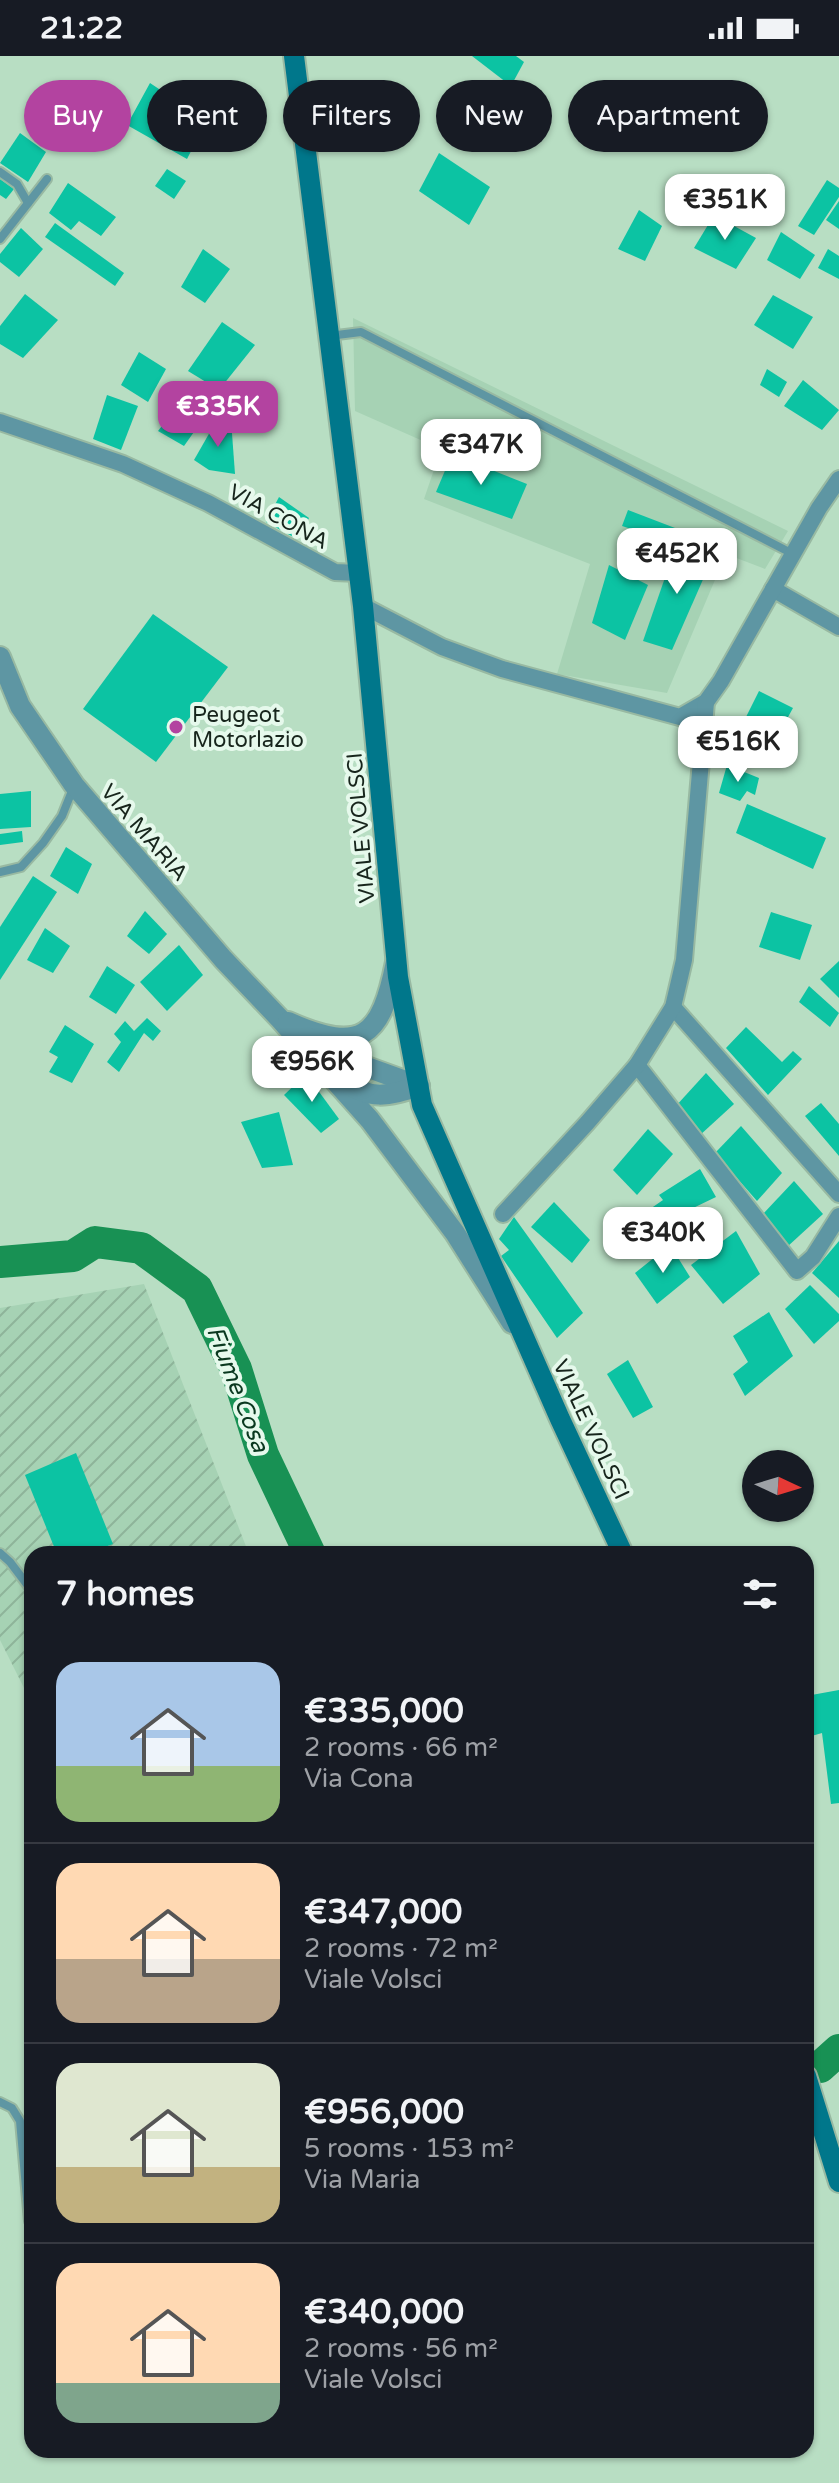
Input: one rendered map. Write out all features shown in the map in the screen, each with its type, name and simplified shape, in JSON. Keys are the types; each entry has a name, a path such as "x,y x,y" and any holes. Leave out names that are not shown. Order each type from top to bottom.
{"main road":[{"name":"VIALE VOLSCI","path":"294,56 363,606 396,959 422,1105 619,1546"},
{"path":"814,2127 839,2182"}],"street":[{"name":"VIA CONA","path":"0,422 123,464 208,503 335,572 358,573"},
{"path":"363,606 442,647 502,669 680,717 706,702 721,681 819,508 839,479"},
{"path":"773,589 839,627"},
{"name":"VIA MARIA","path":"0,657 20,706 74,785 223,959 280,1019"},
{"path":"503,1214 637,1065 673,1007 684,960 706,702"},
{"path":"280,1019 330,1037 348,1038 363,1033 382,1012 396,959"},
{"path":"673,1007 839,1194"},
{"path":"280,1019 370,1120 429,1196 528,1347"},
{"path":"280,1019 336,1056 419,1086"},
{"path":"320,1063 349,1085 367,1093 387,1096 419,1086"},
{"path":"637,1065 797,1271 813,1257 839,1216"}],"lane":[{"path":"0,172 17,184 28,203"},
{"path":"0,239 47,179"},
{"path":"328,336 361,332 793,554"},
{"path":"3,873 21,867 43,843 62,816 74,785"},
{"path":"0,1553 24,1580"},
{"path":"0,2102 12,2108 20,2121 24,2165"}],"shaded area":[{"path":"353,318 788,531 765,569 726,554 667,693 557,674 590,564 424,499 441,449 355,411"},
{"path":"144,1284 246,1546 24,1546 24,1688 0,1640 0,1308"}],"building":[{"path":"472,56 516,56 524,62 514,80 503,80"},
{"path":"147,88 147,136 131,127 131,118"},
{"path":"20,133 24,136 24,152 46,152 28,182 0,163"},
{"path":"175,152 191,152 187,159"},
{"path":"439,153 490,187 469,225 419,191"},
{"path":"167,169 186,181 174,199 155,186"},
{"path":"0,179 14,189 6,199 0,195"},
{"path":"827,180 839,188 839,197 814,235 798,226"},
{"path":"68,183 116,217 101,236 79,221 71,230 49,213"},
{"path":"839,201 839,229 826,220"},
{"path":"639,210 662,226 645,261 618,249"},
{"path":"714,215 756,238 736,269 694,248"},
{"path":"55,223 124,273 115,286 45,237"},
{"path":"21,228 43,249 19,277 0,262 0,254"},
{"path":"781,232 815,255 800,279 767,260"},
{"path":"203,249 230,269 205,303 181,287"},
{"path":"828,249 839,256 839,279 818,268"},
{"path":"25,294 58,320 23,358 0,344 0,326"},
{"path":"773,295 813,317 793,349 754,325"},
{"path":"222,322 255,345 219,390 188,371"},
{"path":"139,352 166,369 148,402 121,385"},
{"path":"767,369 787,382 779,397 760,385"},
{"path":"803,380 839,410 822,430 784,406"},
{"path":"107,395 138,406 121,450 93,439"},
{"path":"180,403 201,422 184,446 158,431"},
{"path":"218,418 231,420 235,474 209,470 194,460"},
{"path":"452,454 527,484 512,519 436,492"},
{"path":"279,497 309,518 297,539 266,522"},
{"path":"628,510 675,528 666,540 622,526"},
{"path":"677,543 712,559 672,650 643,641"},
{"path":"609,565 648,585 625,640 592,623"},
{"path":"153,614 228,667 156,762 83,709"},
{"path":"759,691 793,708 782,728 789,735 782,757 737,735"},
{"path":"727,765 759,778 755,795 747,791 740,801 719,793"},
{"path":"31,791 31,827 0,829 0,794"},
{"path":"747,804 826,838 813,869 736,833"},
{"path":"22,831 23,842 0,845 0,834"},
{"path":"66,847 92,864 78,894 50,876"},
{"path":"33,876 57,892 0,980 0,927"},
{"path":"145,911 167,934 149,954 127,936"},
{"path":"771,912 812,925 800,960 759,947"},
{"path":"45,928 70,946 53,973 27,960"},
{"path":"179,945 203,975 167,1011 140,982"},
{"path":"839,961 839,998 820,979"},
{"path":"107,966 135,985 116,1014 89,997"},
{"path":"809,986 839,1013 830,1027 799,1002"},
{"path":"147,1018 161,1031 153,1041 144,1033 119,1072 107,1062 121,1042 114,1034 125,1021 134,1031"},
{"path":"65,1025 94,1044 72,1083 49,1072 58,1057 49,1052"},
{"path":"746,1027 782,1062 793,1051 802,1059 768,1095 726,1048"},
{"path":"706,1073 734,1104 699,1136 675,1107"},
{"path":"306,1074 339,1119 321,1133 284,1095"},
{"path":"821,1103 839,1124 839,1156 805,1116"},
{"path":"279,1112 293,1165 262,1168 241,1122"},
{"path":"741,1126 782,1173 757,1201 715,1153"},
{"path":"648,1129 673,1154 637,1195 613,1170"},
{"path":"700,1169 716,1197 689,1210 696,1223 657,1249 637,1218 663,1200 659,1195"},
{"path":"794,1181 823,1214 787,1247 763,1214"},
{"path":"554,1202 590,1240 572,1263 531,1227"},
{"path":"514,1217 583,1313 557,1338 501,1256 509,1250 499,1239"},
{"path":"736,1231 760,1274 723,1304 691,1265"},
{"path":"839,1241 839,1298 812,1273"},
{"path":"670,1245 690,1277 657,1304 635,1273"},
{"path":"810,1285 839,1314 839,1321 814,1344 785,1309"},
{"path":"769,1312 793,1356 745,1396 733,1374 748,1362 733,1336"},
{"path":"628,1360 653,1407 633,1418 607,1374"},
{"path":"76,1453 113,1544 54,1546 25,1475"},
{"path":"839,1690 839,1803 831,1804 822,1733 814,1735 814,1695"}],"waterway":[{"name":"Fiume Cosa","path":"0,1262 73,1256 95,1242 141,1248 197,1289 236,1369 263,1455 306,1546"},
{"path":"820,2067 839,2050"}],"place":[{"name":"Peugeot Motorlazio","path":"176,727"}]}
